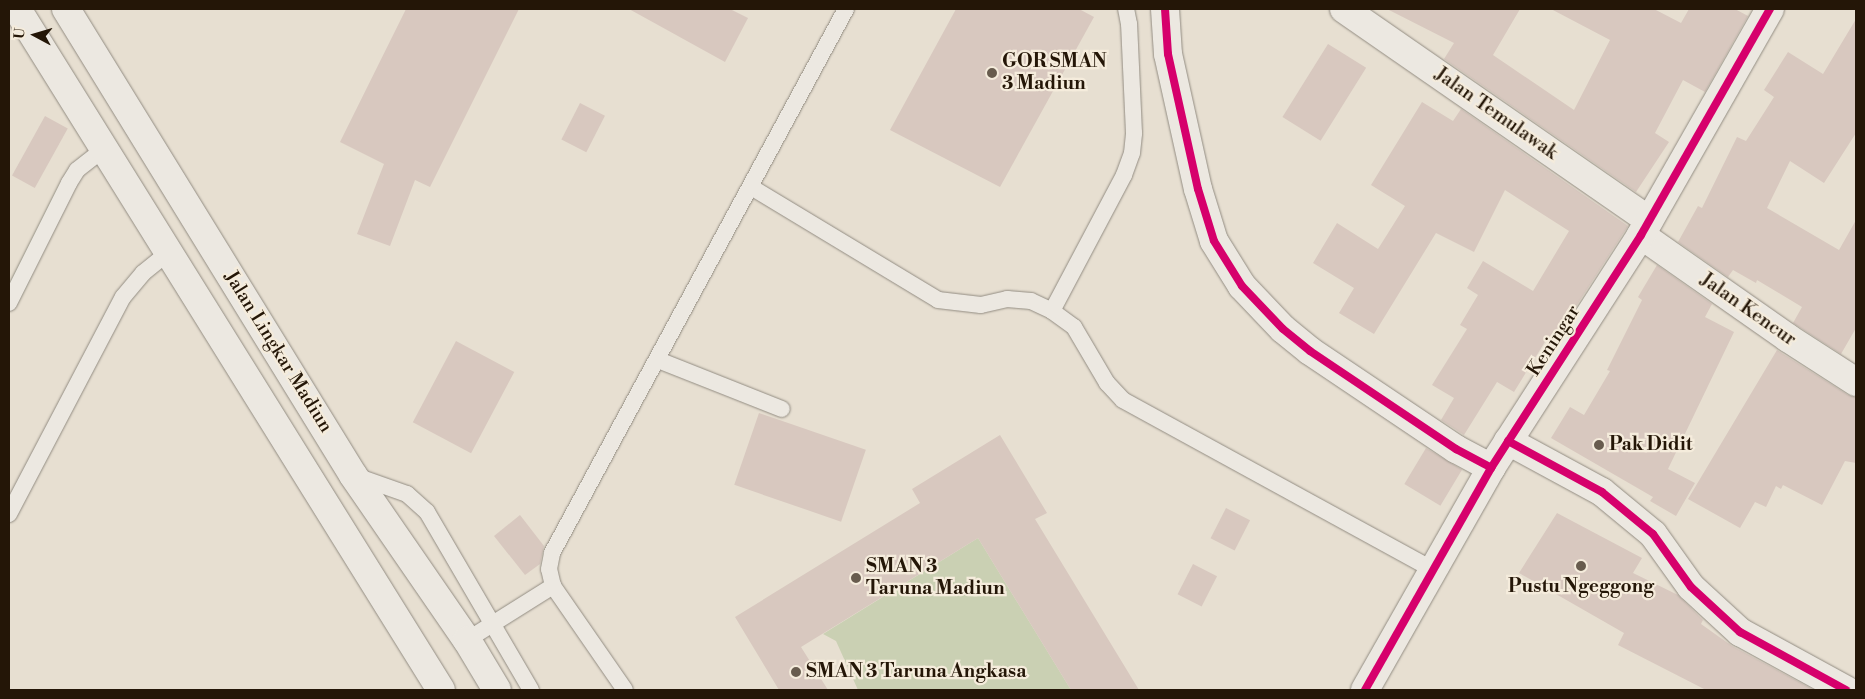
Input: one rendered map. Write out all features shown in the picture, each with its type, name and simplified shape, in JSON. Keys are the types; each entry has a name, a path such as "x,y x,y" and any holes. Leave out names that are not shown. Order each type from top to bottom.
{"street":[{"path":"17,9 441,690"},
{"name":"Jalan Lingkar Madiun","path":"66,9 353,475 467,640 497,690"},
{"path":"1165,9 1168,54 1198,189 1214,241 1242,286 1310,351 1456,449 1491,468"},
{"name":"Jalan Temulawak","path":"1344,9 1645,227"},
{"name":"Keningar","path":"1365,690 1491,468 1645,227 1770,9"},
{"name":"Jalan Kencur","path":"1645,227 1788,338 1856,382"},
{"path":"1508,441 1602,492 1646,528 1691,587 1740,632 1846,690"}],"lane":[{"path":"625,690 553,586 549,569 552,553 846,9"},
{"path":"1052,311 1124,175 1132,152 1134,123 1130,24 1126,9"},
{"path":"9,303 69,183 78,170 104,149"},
{"path":"751,187 938,300 981,305 1007,299 1031,301 1052,311 1074,327 1107,383 1123,400 1432,569"},
{"path":"9,514 123,297 143,274 169,252"},
{"path":"658,360 782,409"},
{"path":"353,475 406,494 427,512 531,690"},
{"path":"467,640 493,626 553,586"}],"green space":[{"path":"978,538 1071,690 858,690 836,641 823,634"}],"building":[{"path":"406,9 519,9 430,187 415,180 390,246 357,234 384,164 340,142"},
{"path":"629,9 730,9 748,18 725,62"},
{"name":"GOR SMAN 3 Madiun","path":"956,9 1079,9 1094,17 1000,187 890,130"},
{"path":"1387,9 1520,9 1493,55 1574,110 1610,40 1551,9 1654,9 1681,23 1689,9 1735,9 1748,16 1705,92 1683,80 1655,133 1669,142 1636,192 1444,59 1454,43"},
{"path":"1856,19 1856,133 1824,183 1790,161 1767,208 1839,250 1856,220 1856,328 1841,354 1793,323 1802,307 1757,280 1756,283 1733,270 1728,277 1678,242 1698,206 1702,208 1737,137 1746,141 1774,97 1764,90 1788,52 1823,74"},
{"path":"1328,44 1366,68 1321,141 1282,117"},
{"path":"1422,102 1453,121 1461,109 1628,226 1573,311 1570,309 1552,339 1548,337 1514,392 1497,382 1464,435 1441,420 1454,398 1432,385 1467,329 1460,325 1478,295 1467,288 1483,261 1533,291 1569,231 1505,190 1474,252 1436,233 1374,334 1339,313 1354,288 1313,263 1337,223 1378,249 1405,206 1371,185"},
{"path":"580,103 605,116 586,152 561,140"},
{"path":"45,116 68,129 35,188 12,175"},
{"path":"1657,265 1712,304 1705,317 1734,332 1668,469 1695,483 1676,516 1650,501 1653,497 1551,438 1570,407 1584,415 1610,371 1607,370 1642,300 1638,297"},
{"path":"456,341 514,372 471,453 413,422"},
{"path":"1777,350 1848,395 1856,397 1856,463 1845,461 1822,505 1783,485 1781,489 1776,486 1766,507 1755,502 1740,528 1688,499"},
{"path":"759,413 866,450 841,522 734,485"},
{"name":"SMAN 3 Taruna Madiun","path":"1000,435 1047,513 1035,519 1139,690 1071,690 978,538 801,647 828,690 779,690 735,617 920,503 912,489"},
{"path":"1426,448 1462,470 1440,506 1404,484"},
{"path":"1226,508 1250,520 1235,551 1211,538"},
{"path":"1557,513 1642,558 1633,573 1678,595 1703,620 1701,624 1732,646 1814,690 1706,690 1618,645 1624,633 1519,573"},
{"path":"520,515 544,546 540,564 525,575 494,536"},
{"path":"1193,564 1217,576 1202,607 1178,594"}],"cycle path":[{"path":"1165,9 1168,54 1198,189 1214,241 1242,286 1283,329 1310,351 1456,449 1491,468"},
{"path":"1365,690 1491,468 1641,235 1770,9"},
{"path":"1508,441 1602,492 1653,534 1691,587 1740,632 1846,690"}],"place":[{"name":"GOR SMAN 3 Madiun","path":"992,73"},
{"name":"Pak Didit","path":"1599,445"},
{"name":"Pustu Ngeggong","path":"1581,566"},
{"name":"SMAN 3 Taruna Madiun","path":"856,578"},
{"name":"SMAN 3 Taruna Angkasa","path":"796,672"}]}
